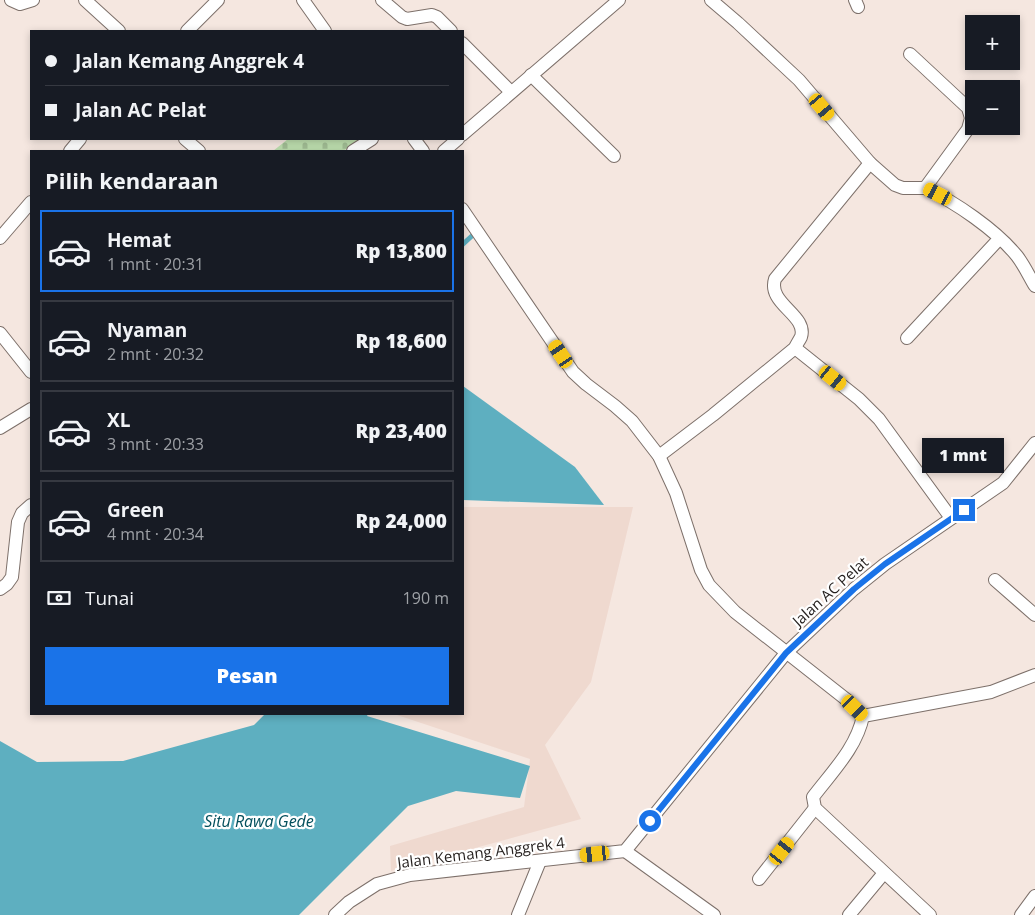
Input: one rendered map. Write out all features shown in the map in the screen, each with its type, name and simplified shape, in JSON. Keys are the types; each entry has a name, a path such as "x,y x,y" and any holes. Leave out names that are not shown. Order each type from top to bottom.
{"street":[{"path":"11,0 20,4 33,0"},
{"path":"85,0 118,30"},
{"path":"187,30 218,0"},
{"path":"303,0 324,30"},
{"path":"382,0 402,17 407,19 432,15 437,17 450,30"},
{"path":"711,0 799,80 870,163 895,185 903,188 925,188 951,200 999,238 1016,255 1035,286"},
{"path":"464,133 615,1"},
{"path":"464,45 511,92"},
{"path":"910,54 968,108 971,118 968,129 925,188"},
{"path":"531,75 614,156"},
{"path":"71,150 79,140"},
{"path":"186,140 197,150"},
{"path":"356,150 370,140"},
{"path":"445,150 457,140"},
{"path":"659,456 795,348 801,337 801,328 775,294 773,286 775,278 870,163"},
{"path":"0,238 30,207"},
{"path":"464,212 573,372 632,421 659,456 676,493 701,570 709,585 735,612 847,700 863,716"},
{"path":"907,338 999,238"},
{"path":"0,333 30,371"},
{"path":"795,348 859,399 879,419 951,518"},
{"path":"0,428 30,410"},
{"name":"Jalan AC Pelat","path":"786,653 854,589 885,564 1004,484 1034,445"},
{"path":"0,588 7,584 12,577 18,522 22,513 30,506"},
{"path":"995,580 1035,615"},
{"path":"714,915 625,851 786,653"},
{"path":"863,716 991,692 1035,675"},
{"path":"863,716 860,729 854,741 813,797 815,808 930,915"},
{"path":"759,879 815,808"},
{"name":"Jalan Kemang Anggrek 4","path":"335,915 349,902 377,884 410,875 625,851"},
{"path":"518,915 540,861"},
{"path":"849,915 884,873"},
{"path":"1021,915 1035,896"}],"shaded area":[{"path":"464,507 633,507 591,682 545,745 581,819 391,871 390,846 524,807 530,759 397,715 464,715"}],"green space":[{"path":"287,140 361,140 345,150 274,150"}],"water":[{"path":"464,387 575,467 604,505 464,500"},
{"name":"Situ Rawa Gede","path":"264,715 368,715 530,766 520,798 456,791 408,806 299,915 0,915 0,741 37,762 123,761 254,725"}],"waterway":[{"path":"464,243 474,234"}],"route":[{"path":"650,821 786,653 854,589 885,564 964,510"}]}
